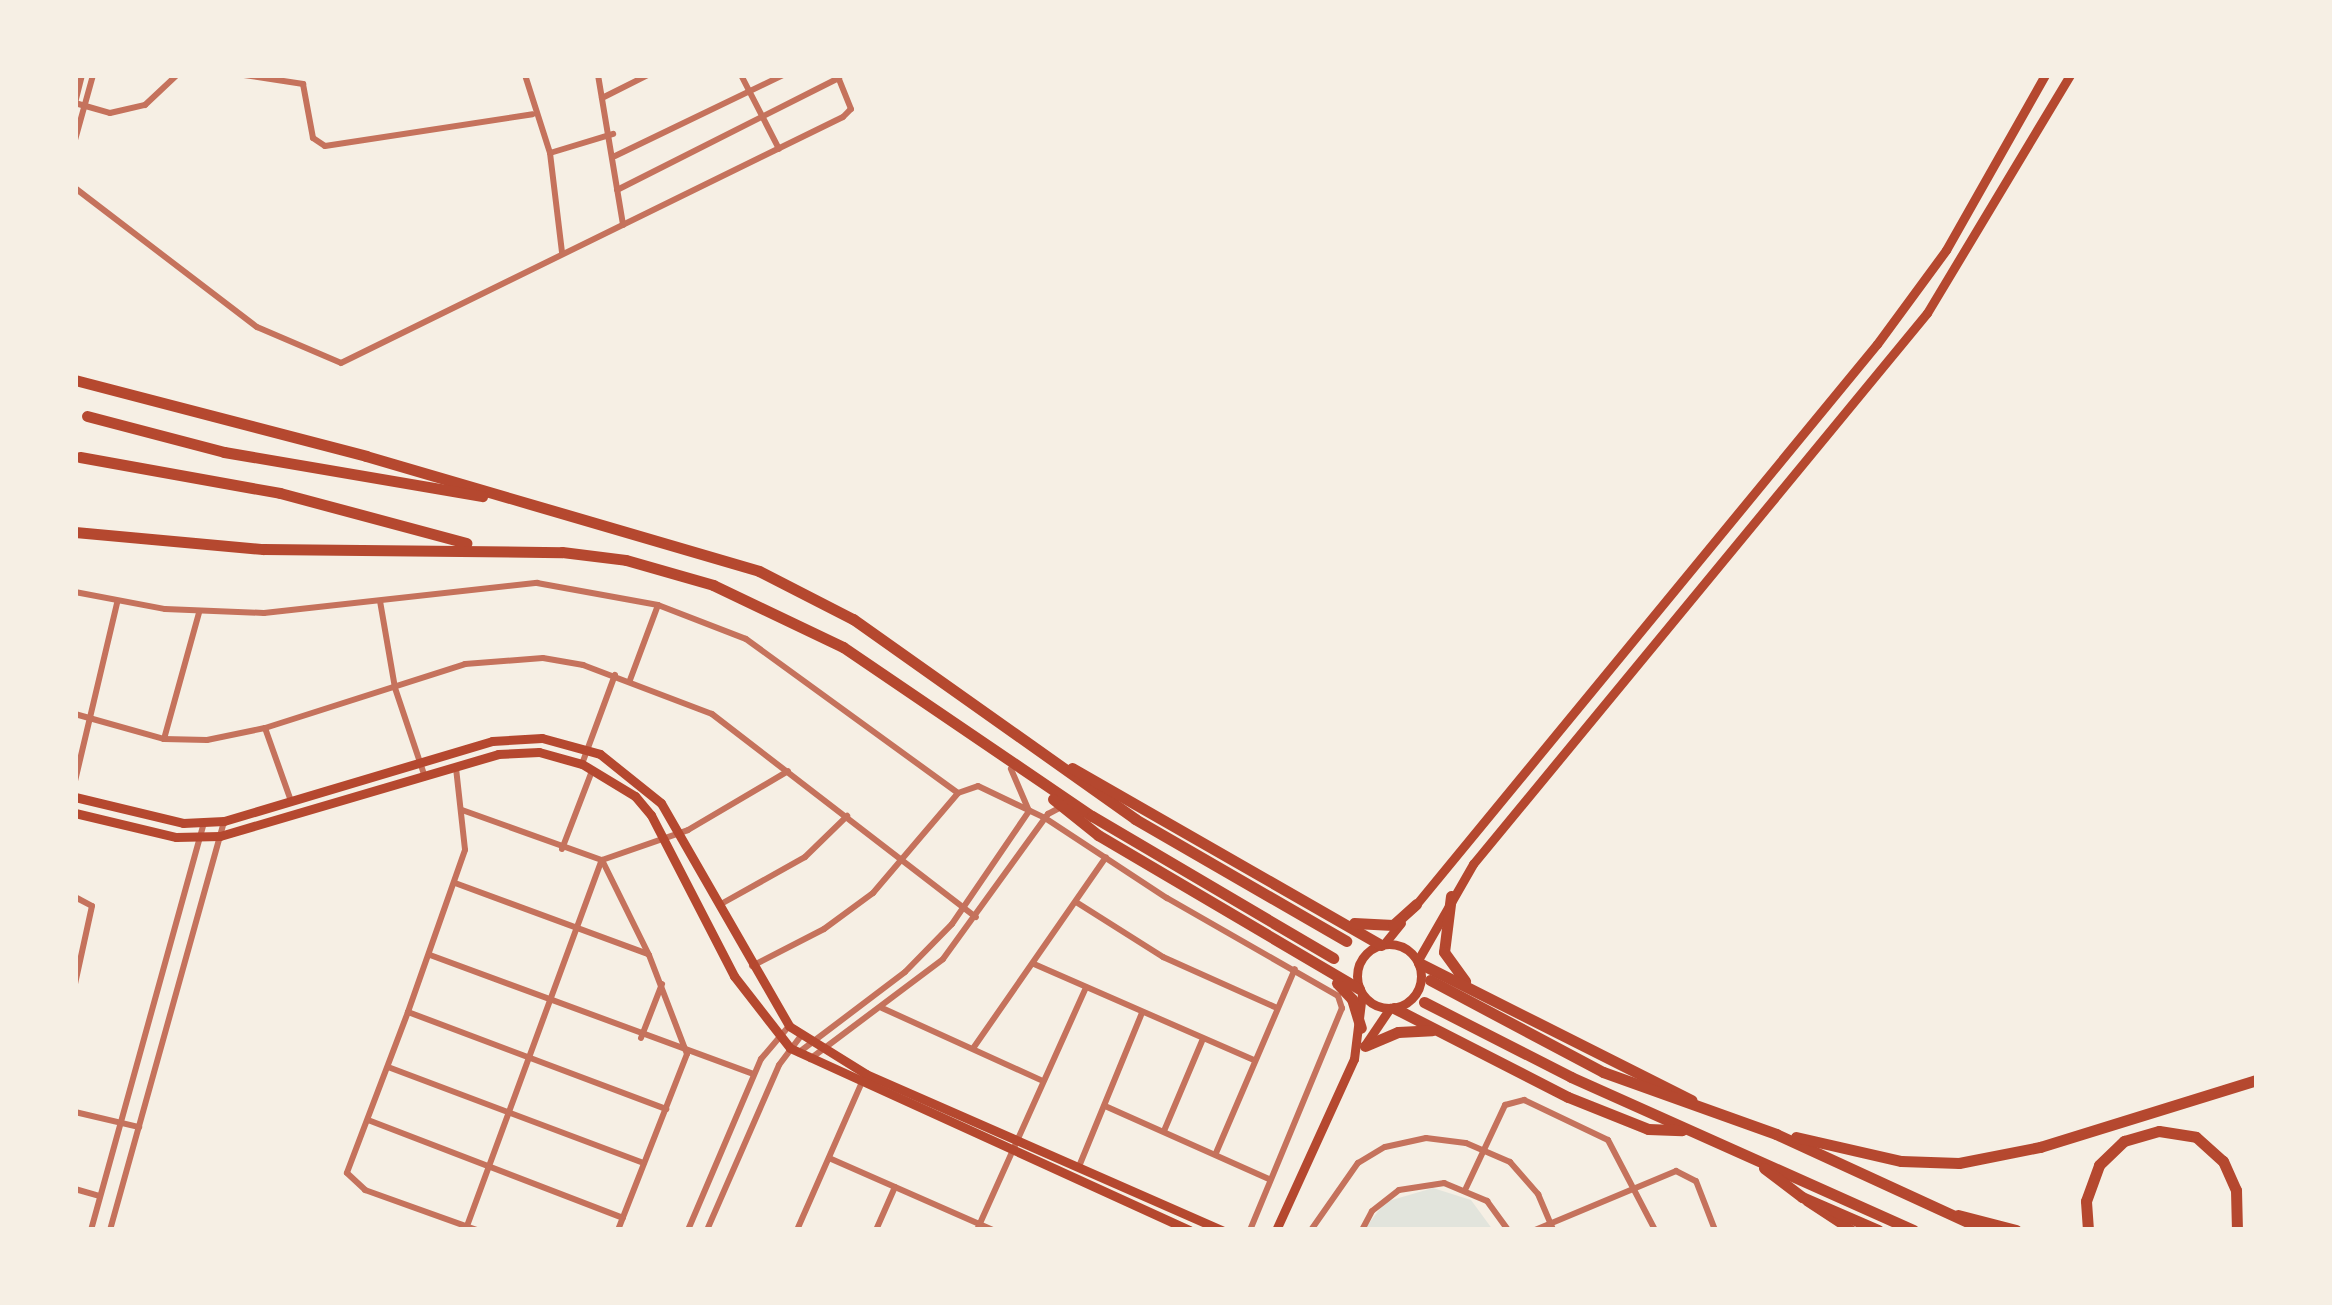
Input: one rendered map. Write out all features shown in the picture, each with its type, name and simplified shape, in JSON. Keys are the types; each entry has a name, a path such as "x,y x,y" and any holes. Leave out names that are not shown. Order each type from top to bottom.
{"highway":[{"path":"75,380 720,557 825,602 1135,819 1346,940"},
{"path":"87,416 224,452 526,503"},
{"path":"80,457 280,493 482,548"},
{"path":"75,532 264,549 482,548 626,560 713,585 843,648 1106,824 1333,958"},
{"path":"988,746 1098,834 1361,992"},
{"path":"1034,748 1382,944"},
{"path":"1452,896 1444,952 1472,987"},
{"path":"1348,922 1393,925 1416,904"},
{"path":"1418,962 1712,1112"},
{"path":"1318,968 1352,1000 1362,1028"},
{"path":"1430,980 1603,1072 1776,1134 1984,1230"},
{"path":"1424,1002 1687,1130 1913,1230"},
{"path":"1392,1008 1612,1115 1648,1128 1687,1130"},
{"path":"1365,1046 1406,1030 1443,1031"},
{"path":"1776,1134 1902,1160 1959,1163 2040,1148 2257,1080"},
{"path":"2088,1230 2086,1202 2099,1165 2124,1142 2159,1131 2196,1138 2223,1161 2236,1190 2237,1230"},
{"path":"1758,1162 1802,1198 1851,1230"},
{"path":"1802,1198 1878,1230"},
{"path":"1953,1214 2016,1230"}],"main road":[{"path":"1276,1230 1354,1059 1362,1028 1358,967 1416,904 1878,344 2006,152 2045,75"},
{"path":"1354,1059 1392,1008 1418,992 1418,962 1452,896 1927,314 2070,75"},
{"path":"2006,152 2024,157"},
{"path":"75,797 204,822 224,821 420,759 529,738 587,749 639,780 680,832 721,904 750,967 789,1026 864,1079 1164,1225 1190,1230"},
{"path":"75,812 200,837 220,836 498,754 539,752 582,764 635,796 663,836 734,976 778,1037 794,1050 809,1060 1080,1164 1222,1230"},
{"path":"1382,944 1404,946 1418,962"},
{"path":"1361,992 1392,1008"}],"street":[{"path":"82,75 75,103 110,113 145,104 177,75"},
{"path":"75,140 92,75"},
{"path":"244,75 302,84 313,138 325,146 533,114"},
{"path":"524,75 533,114 550,153 562,252"},
{"path":"598,75 613,134 624,225"},
{"path":"602,98 648,75"},
{"path":"741,75 780,149"},
{"path":"615,156 783,75"},
{"path":"75,188 257,327 334,362 780,149 851,109 838,76 617,190"},
{"path":"550,153 613,134"},
{"path":"75,592 117,603 199,613 307,612 536,583 658,605 771,653 958,793"},
{"path":"380,602 395,688 424,777"},
{"path":"75,780 117,603"},
{"path":"630,680 658,605"},
{"path":"164,739 199,613"},
{"path":"75,714 164,739 207,740 265,728 498,659 543,658 615,675 712,714 976,917"},
{"path":"582,764 615,675"},
{"path":"265,728 291,802"},
{"path":"456,768 465,850 348,1173 356,1184 477,1230"},
{"path":"1011,768 1029,811"},
{"path":"562,849 593,770"},
{"path":"462,810 562,849 602,860 680,832 762,792 788,771"},
{"path":"750,967 824,929 905,862 958,793 978,786 1045,818 1335,993 1342,1008 1250,1230"},
{"path":"809,1060 942,959 1045,818 1064,806"},
{"path":"707,1230 794,1050 905,972 964,907 1029,811"},
{"path":"721,904 806,857 847,816"},
{"path":"110,1230 224,821"},
{"path":"90,1230 204,822"},
{"path":"974,1047 1106,856"},
{"path":"467,1226 602,860"},
{"path":"602,860 662,984 687,1054 618,1230"},
{"path":"456,883 649,955"},
{"path":"75,898 92,906 75,984"},
{"path":"1076,902 1146,948 1276,1008"},
{"path":"430,955 548,1004 754,1074"},
{"path":"1034,964 1202,1041 1254,1060"},
{"path":"1216,1153 1295,970"},
{"path":"641,1038 662,984"},
{"path":"978,1227 1086,987"},
{"path":"882,1008 1043,1080"},
{"path":"408,1012 666,1109"},
{"path":"1080,1164 1142,1013"},
{"path":"688,1230 754,1074 789,1026"},
{"path":"1164,1131 1202,1041"},
{"path":"388,1067 644,1163"},
{"path":"797,1230 864,1079"},
{"path":"1466,1188 1505,1105 1524,1100 1608,1140 1637,1185 1655,1230"},
{"path":"1105,1106 1270,1179"},
{"path":"75,1112 139,1127"},
{"path":"368,1120 623,1218"},
{"path":"1311,1230 1344,1175 1376,1151 1426,1138 1486,1149 1521,1171 1551,1226"},
{"path":"829,1158 978,1227 994,1230"},
{"path":"1535,1230 1676,1171 1690,1175 1715,1230"},
{"path":"1362,1230 1372,1212 1398,1190 1432,1184 1466,1188 1487,1200 1508,1230"},
{"path":"876,1230 894,1187"},
{"path":"75,1189 100,1196"},
{"path":"1164,1225 1171,1206"}],"shaded area":[{"path":"1433,1188 1471,1200 1493,1230 1364,1230 1385,1202"}]}
